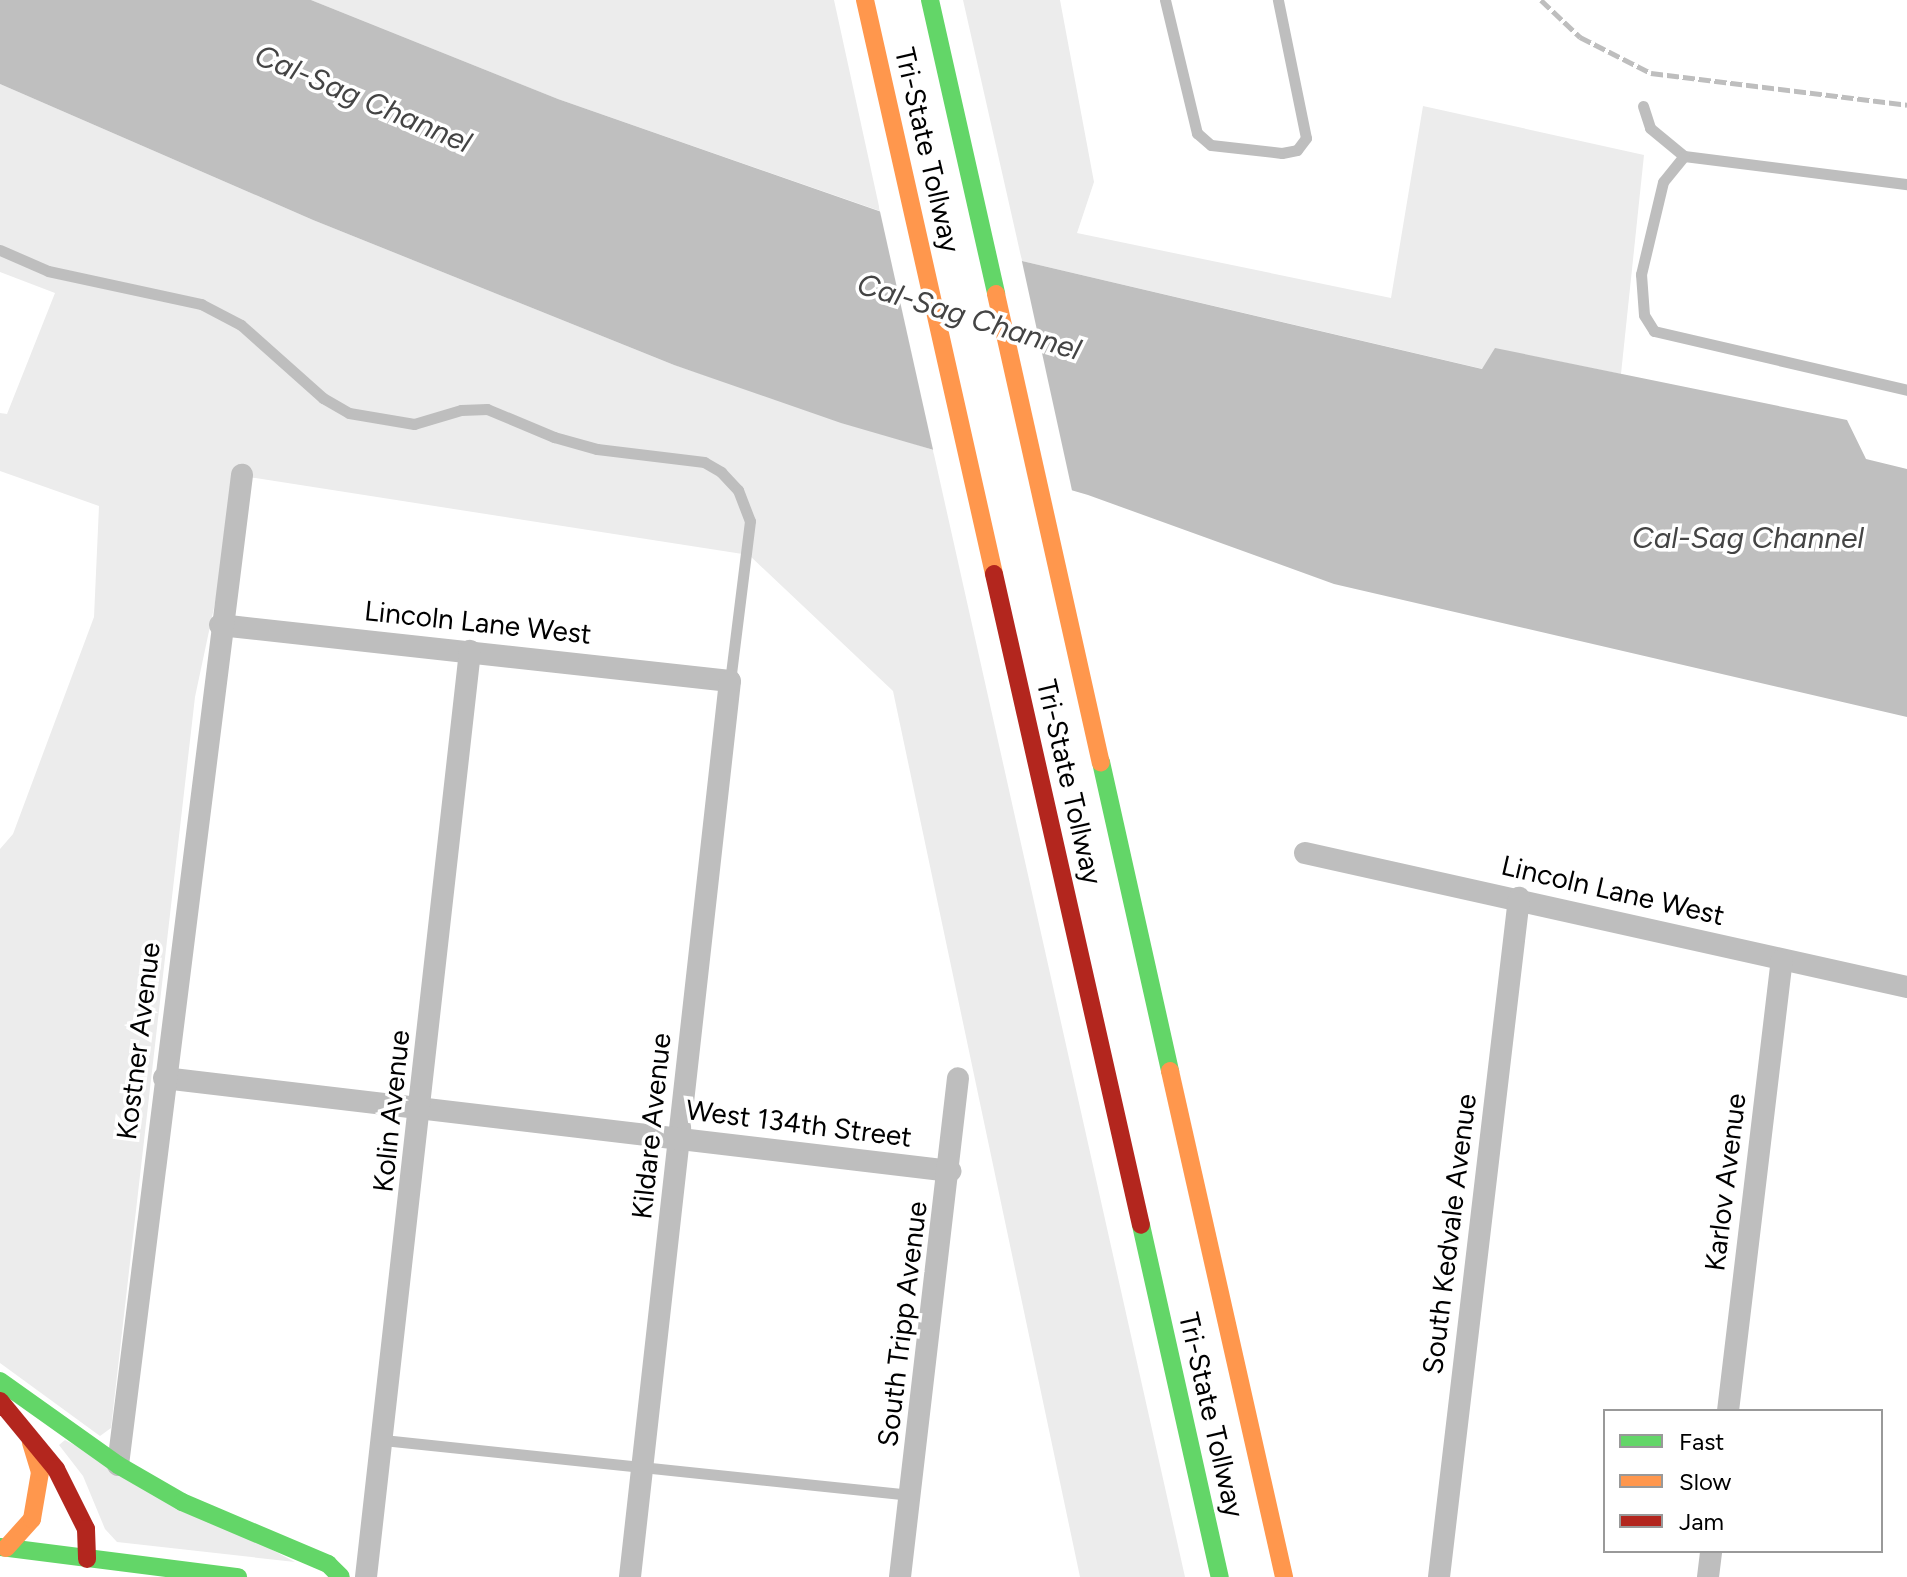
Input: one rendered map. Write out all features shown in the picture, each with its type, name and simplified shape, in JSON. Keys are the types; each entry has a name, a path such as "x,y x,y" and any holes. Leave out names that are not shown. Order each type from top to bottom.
{"main road":[{"name":"Tri-State Tollway","path":"865,0 1220,1577"},
{"name":"Tri-State Tollway","path":"930,0 1284,1577"},
{"path":"0,1381 118,1465 182,1502 328,1564 341,1577"},
{"path":"0,1401 29,1436 75,1504 86,1529 86,1568"},
{"path":"3,1548 32,1519 40,1472 29,1436"},
{"path":"3,1548 86,1568 238,1577"}],"street":[{"name":"Kostner Avenue","path":"118,1465 220,625 242,475"},
{"name":"Lincoln Lane West","path":"220,625 730,681"},
{"name":"Kolin Avenue","path":"366,1577 422,1108 470,651"},
{"name":"Kildare Avenue","path":"630,1577 730,681"},
{"name":"Lincoln Lane West","path":"1305,853 1519,898 1907,987"},
{"name":"South Kedvale Avenue","path":"1439,1577 1519,898"},
{"name":"Karlov Avenue","path":"1728,1409 1782,960"},
{"name":"West 134th Street","path":"164,1078 951,1171"},
{"name":"South Tripp Avenue","path":"900,1577 951,1171 958,1078"},
{"path":"1708,1577 1711,1553"}],"lane":[{"path":"1165,0 1197,133 1211,145 1282,153 1297,150 1306,138 1278,0"},
{"path":"1643,106 1650,128 1684,156 1907,184"},
{"path":"1684,156 1663,182 1641,274 1644,315 1654,331 1907,390"},
{"path":"0,250 48,271 201,304 241,325 323,398 349,413 414,424 461,410 487,409 568,441 704,462 721,472 738,490 750,521 730,681"},
{"path":"383,1440 911,1495"}],"shaded area":[{"path":"311,0 834,0 880,211 558,99"},
{"path":"963,0 1060,0 1094,182 1077,233 1391,298 1423,106 1644,155 1621,374 1496,349 1483,369 1022,261"},
{"path":"0,84 313,220 674,365 933,450 1185,1577 1080,1577 893,691 749,555 242,476 195,697 111,1428 100,1436 0,1363 0,849 13,834 94,617 99,506 0,471 0,413 7,414 55,293 0,272"},
{"path":"65,1440 295,1562 117,1542 105,1529 83,1476 59,1445"}],"water":[{"name":"Cal-Sag Channel","path":"0,0 311,0 558,99 1022,261 1482,369 1495,348 1847,420 1866,459 1907,469 1907,717 1334,584 1088,495 841,423 674,365 313,220 0,84"}],"pier":[{"path":"879,207 1021,257 1073,495 934,454"}],"railway":[{"path":"1541,0 1580,37 1651,73 1907,105"}],"traffic: fast":[{"path":"930,0 996,294"},
{"path":"1101,762 1170,1071"},
{"path":"1141,1225 1220,1577"},
{"path":"0,1381 118,1465 182,1502 328,1564 341,1577"},
{"path":"0,1547 238,1577"}],"traffic: slow":[{"path":"865,0 994,574"},
{"path":"996,294 1101,762"},
{"path":"1170,1071 1284,1577"},
{"path":"6,1548 32,1519 40,1472 31,1442"}],"traffic: jam":[{"path":"994,574 1141,1225"},
{"path":"0,1401 56,1469 86,1529 87,1559"}]}
